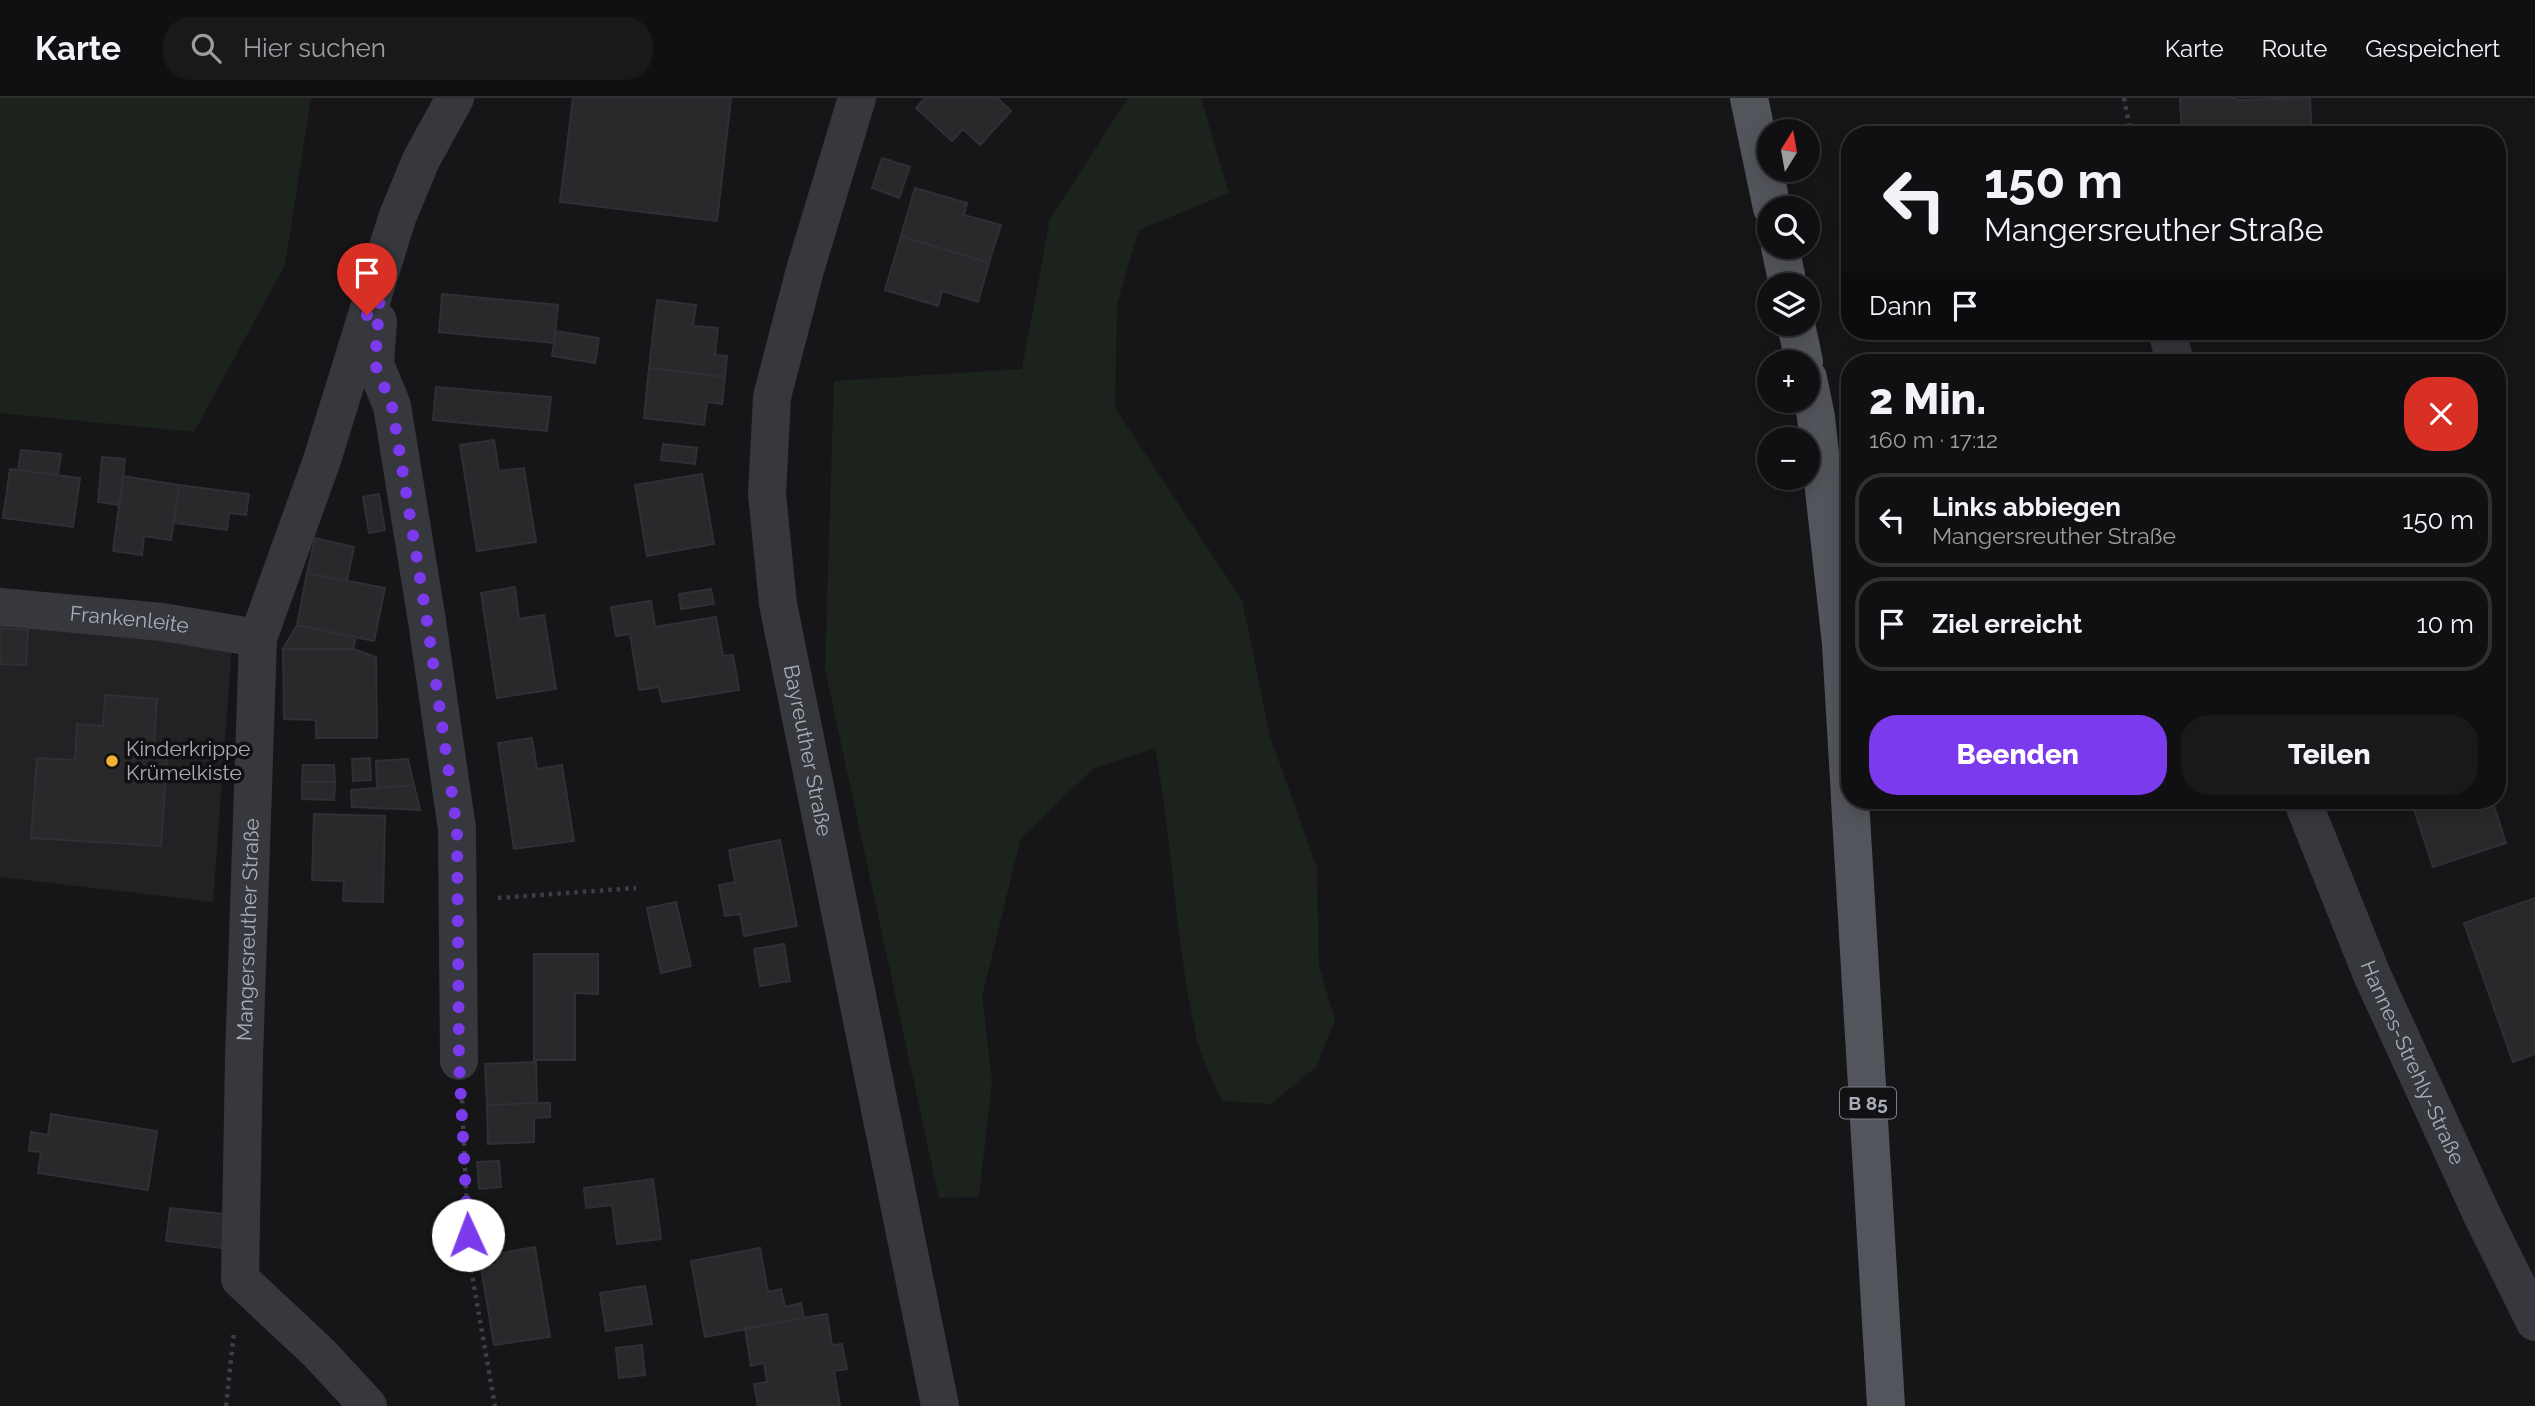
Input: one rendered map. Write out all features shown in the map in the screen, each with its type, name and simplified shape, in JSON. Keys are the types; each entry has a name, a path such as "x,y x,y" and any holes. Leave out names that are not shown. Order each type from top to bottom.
{"main road":[{"path":"1749,98 1769,196"},
{"name":"B 85","path":"1815,413 1841,659"},
{"name":"B 85","path":"1851,809 1886,1406"}],"street":[{"name":"Mangersreuther Straße","path":"240,1279 244,1058 258,638 322,460 397,218 421,160 456,98"},
{"name":"Bayreuther Straße","path":"857,98 805,270 772,397 767,494 778,604 940,1406"},
{"path":"382,267 375,364 392,406 457,829 459,1061"},
{"name":"Frankenleite","path":"0,607 162,622 258,638"},
{"name":"Hannes-Strehly-Straße","path":"2306,809 2372,975 2482,1215 2535,1322"},
{"path":"240,1279 319,1353 368,1406"}],"path":[{"path":"2124,98 2129,126"},
{"path":"458,901 636,888"},
{"path":"459,1061 469,1258 495,1406"},
{"path":"226,1406 240,1279"}],"shaded area":[{"path":"0,98 311,98 285,265 194,432 0,413"},
{"path":"1128,98 1201,98 1229,193 1139,230 1117,303 1115,408 1242,600 1270,736 1317,868 1319,966 1335,1020 1316,1067 1271,1104 1222,1101 1198,1044 1189,1000 1155,748 1093,769 1021,838 982,996 992,1081 979,1197 939,1198 825,669 834,381 1022,369 1050,219"},
{"name":"Kinderkrippe Krümelkiste","path":"0,619 232,646 213,902 0,877"}],"building":[{"path":"573,98 731,98 717,221 560,202"},
{"path":"925,98 997,98 1011,111 980,145 963,129 952,141 916,108"},
{"path":"2180,98 2310,98 2312,126 2182,126"},
{"path":"882,158 910,167 899,198 872,188"},
{"path":"915,188 967,203 964,215 1001,225 989,263 901,236"},
{"path":"901,236 989,263 978,302 942,291 938,306 885,290"},
{"path":"442,294 558,305 554,343 439,332"},
{"path":"657,300 696,305 693,326 718,328 715,355 727,356 725,377 649,368"},
{"path":"556,331 599,338 595,363 552,356"},
{"path":"649,368 725,377 722,404 707,402 704,425 644,418"},
{"path":"436,387 551,397 547,431 433,420"},
{"path":"494,440 499,471 524,468 536,542 477,551 460,445"},
{"path":"663,444 697,448 695,464 661,460"},
{"path":"21,450 61,454 58,475 18,470"},
{"path":"102,457 125,459 120,505 98,502"},
{"path":"10,469 80,478 73,527 3,518"},
{"path":"702,474 714,544 647,556 635,485"},
{"path":"123,476 179,485 171,540 144,536 142,555 113,551"},
{"path":"179,485 249,494 246,515 229,513 227,530 174,523"},
{"path":"379,494 385,530 369,533 363,497"},
{"path":"315,538 354,547 347,581 307,573"},
{"path":"307,573 385,588 374,641 297,625"},
{"path":"515,587 519,619 544,615 556,689 497,698 481,593"},
{"path":"711,589 714,604 681,609 679,594"},
{"path":"651,601 655,627 716,617 723,656 733,655 739,690 662,702 659,687 639,690 630,634 616,636 611,607"},
{"path":"297,625 356,637 353,649 283,649"},
{"path":"0,628 28,630 26,665 0,664"},
{"path":"283,649 353,649 376,657 377,738 316,738 316,720 284,719"},
{"path":"105,695 157,699 153,757 167,758 161,846 31,838 37,758 75,760 77,724 103,726"},
{"path":"532,738 537,769 562,765 574,841 514,849 498,743"},
{"path":"370,758 371,780 353,781 352,759"},
{"path":"408,759 414,785 377,788 376,761"},
{"path":"303,765 334,765 335,782 302,782"},
{"path":"302,782 335,782 334,800 302,799"},
{"path":"414,785 420,810 352,807 351,790"},
{"path":"2414,809 2495,809 2506,843 2433,867"},
{"path":"314,814 385,816 383,902 343,901 344,881 312,880"},
{"path":"780,840 797,926 744,936 740,914 725,916 719,885 735,882 729,850"},
{"path":"2535,898 2535,1054 2513,1062 2464,923"},
{"path":"676,902 691,966 661,973 647,908"},
{"path":"784,944 790,981 760,986 754,949"},
{"path":"534,954 598,954 598,994 575,993 575,1060 534,1060"},
{"path":"536,1062 537,1103 487,1105 485,1064"},
{"path":"550,1103 550,1117 534,1118 534,1142 488,1144 487,1105"},
{"path":"51,1114 157,1131 148,1190 38,1173 41,1152 29,1151 31,1132 48,1135"},
{"path":"499,1161 501,1187 479,1189 477,1162"},
{"path":"653,1179 661,1239 617,1244 612,1205 586,1208 584,1188"},
{"path":"170,1208 233,1215 229,1249 166,1241"},
{"path":"535,1247 550,1337 494,1345 481,1267 498,1264 496,1254"},
{"path":"760,1248 768,1292 781,1289 785,1307 801,1303 804,1318 705,1337 691,1261"},
{"path":"645,1286 652,1324 606,1331 600,1293"},
{"path":"827,1314 832,1345 842,1344 847,1369 834,1371 840,1406 758,1406 754,1384 767,1382 764,1363 751,1366 745,1328"},
{"path":"642,1345 645,1375 619,1378 616,1348"}],"place":[{"name":"Kinderkrippe Krümelkiste","path":"112,761"}],"route":[{"path":"367,315 382,267 375,364 392,406 457,829 459,1061 468,1235"}]}
